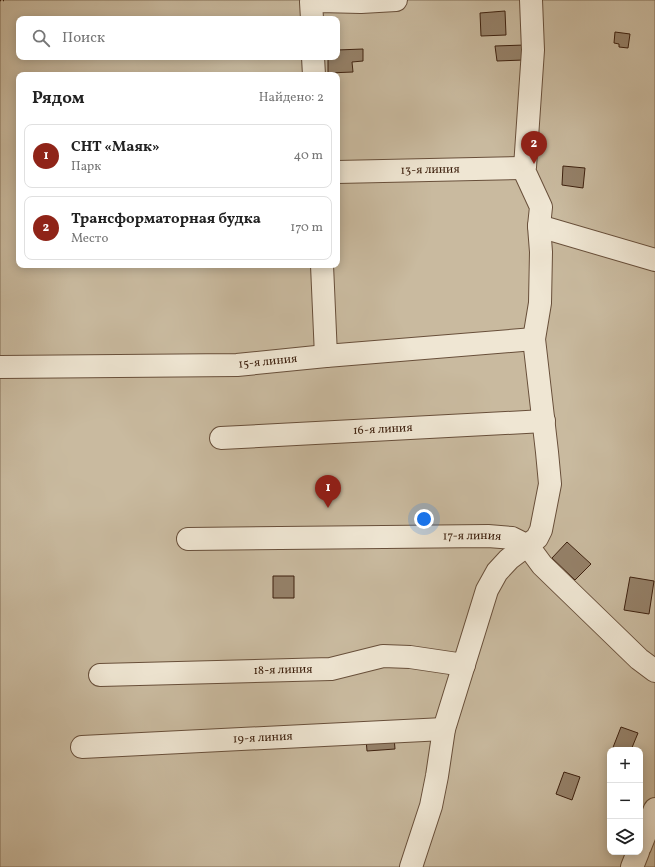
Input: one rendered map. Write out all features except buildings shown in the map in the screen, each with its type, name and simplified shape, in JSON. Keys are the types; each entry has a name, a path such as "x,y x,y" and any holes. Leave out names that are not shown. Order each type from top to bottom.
{"street":[{"path":"312,11 319,1 361,2 396,0"},
{"path":"411,867 431,806 438,776 444,728 487,590 497,572 509,559 537,538 542,530 550,484 534,339 540,304 541,252 539,226 541,207 523,168 525,167 533,50 531,0"},
{"path":"313,60 314,72"},
{"name":"13-я линия","path":"340,172 523,168"},
{"path":"539,226 655,260"},
{"path":"322,268 326,356"},
{"name":"15-я линия","path":"0,367 237,365 326,356 534,339"},
{"name":"16-я линия","path":"221,438 544,421"},
{"name":"17-я линия","path":"188,539 488,536 512,538 528,546"},
{"path":"528,546 542,566 639,659 655,671"},
{"name":"18-я линия","path":"100,675 330,669 383,656 410,657 464,665"},
{"name":"19-я линия","path":"82,746 444,728"},
{"path":"643,839 655,809"},
{"path":"632,867 637,855"}],"shaded area":[{"path":"0,0 655,0 655,867 0,867"}],"place":[{"name":"Трансформаторная будка","path":"534,164"},
{"name":"СНТ «Маяк»","path":"328,508"}]}
